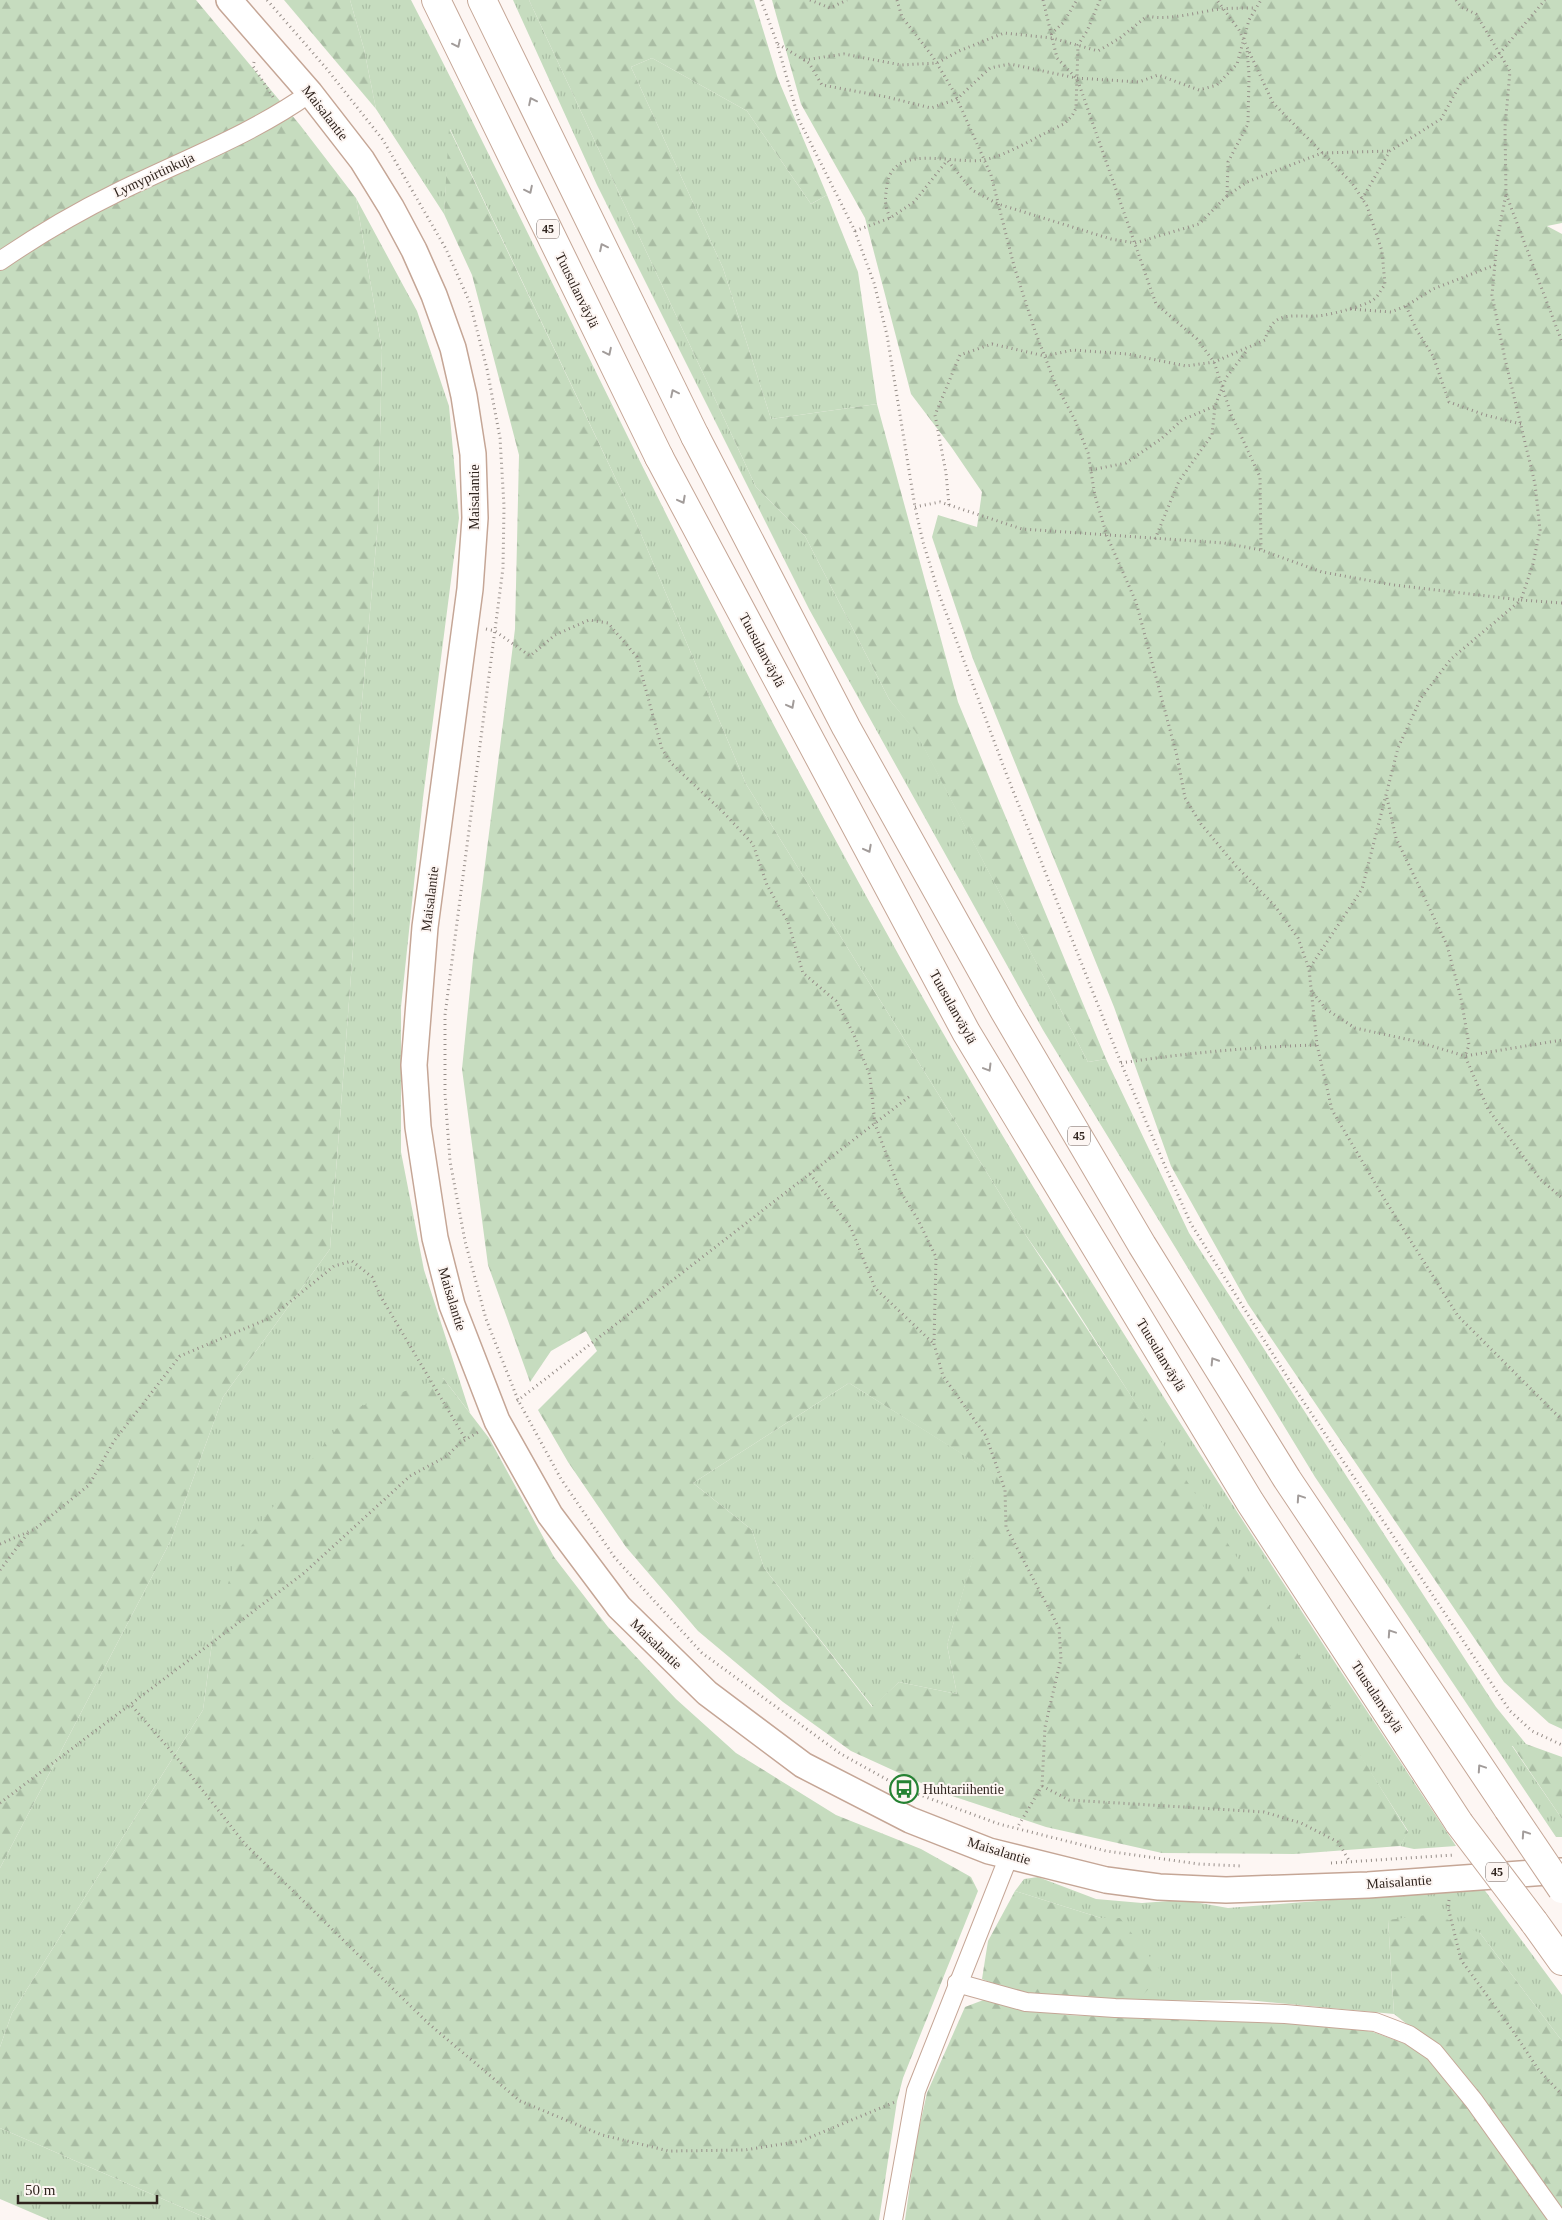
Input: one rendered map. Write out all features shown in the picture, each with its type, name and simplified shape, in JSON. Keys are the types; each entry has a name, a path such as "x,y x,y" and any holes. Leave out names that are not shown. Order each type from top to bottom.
{"highway":[{"name":"Tuusulanväylä","path":"436,0 659,457 966,1032 1250,1502 1459,1823 1562,1961"},
{"name":"45","path":"482,0 696,436 851,735 1006,1012 1142,1245 1287,1479 1562,1889"}],"main road":[{"name":"Maisalantie","path":"229,0 310,93 362,160 414,250 434,295 453,348 464,396 473,454 475,518 470,589 425,927 414,1065 418,1126 435,1238 452,1305 497,1421 550,1515 619,1607 707,1693 803,1765 910,1820 989,1851 1106,1880 1168,1888 1226,1890 1448,1867 1562,1871"}],"street":[{"name":"Lymypirtinkuja","path":"0,261 46,230 116,192 272,120 310,93"},
{"path":"893,2220 916,2091 957,1983 1009,1856"},
{"path":"957,1983 1026,2002 1115,2008 1285,2014 1375,2022 1409,2035 1434,2052 1474,2101 1559,2220"}],"path":[{"path":"761,0 777,44 799,120 855,231 874,282 888,335 915,507 923,542 942,603 1006,773 1120,1063 1191,1224 1291,1383 1510,1711 1532,1731 1562,1745"},
{"path":"810,0 830,8 847,0"},
{"path":"896,0 902,17 937,63 957,99 991,175 1014,266 1055,383 1075,420 1088,453 1095,496 1107,536 1138,610 1177,756 1185,798 1201,824 1236,866 1275,906 1298,938 1309,969 1317,1045 1332,1110 1385,1200 1458,1316 1562,1420"},
{"path":"1043,0 1057,58 1076,78 1156,304 1197,339 1214,362 1231,414 1260,477 1262,550"},
{"path":"1052,36 1063,23 1077,0"},
{"path":"890,218 884,204 888,178 895,166 905,160 926,158 947,161 984,160 1064,124 1072,116 1076,108 1078,45 1087,31 1100,0"},
{"path":"949,505 946,473 935,415 960,355 992,344 1045,356 1073,350 1127,354 1186,366 1214,362 1248,349 1265,340 1268,326 1276,320 1295,315 1324,316 1374,300 1385,285 1382,251 1367,206 1352,183 1272,103 1244,40 1216,0"},
{"path":"777,44 809,63 822,85 887,97 931,108 957,99 990,68 1010,64 1076,78 1139,82 1158,75 1199,90 1217,85 1237,64 1249,20 1261,0"},
{"path":"1309,969 1362,889 1398,748 1421,698 1451,659 1521,600 1533,564 1540,530 1535,484 1492,295 1506,194 1504,127 1510,71 1476,14 1461,7 1456,0"},
{"path":"1362,199 1390,151 1441,118 1462,83 1500,53 1545,0"},
{"path":"804,60 844,54 901,65 937,63 959,51 1004,33 1052,36 1098,51 1120,38 1147,16 1162,20 1174,15 1223,9 1256,8"},
{"path":"270,46 255,58 253,66 284,112"},
{"path":"1227,196 1228,162 1248,124 1249,75 1246,46"},
{"path":"947,161 972,190 998,204 1111,239 1135,243 1199,224 1227,196 1247,182 1322,153 1390,151"},
{"path":"855,231 890,218 914,202 947,161"},
{"path":"1506,194 1562,342"},
{"path":"1347,308 1391,312 1406,306 1433,289 1495,265"},
{"path":"1406,306 1416,330 1433,356 1449,402 1485,415 1521,424"},
{"path":"1155,539 1179,481 1212,435 1215,406 1226,378 1248,349"},
{"path":"1091,470 1126,464 1161,439 1182,420 1215,406"},
{"path":"915,507 940,502 1022,529 1224,543 1262,550 1322,572 1394,585 1562,603"},
{"path":"1017,1828 1042,1786 1045,1727 1061,1660 1058,1628 1006,1527 1005,1490 986,1436 943,1376 934,1344 936,1257 917,1218 900,1191 875,1124 870,1076 854,1035 836,1001 803,973 788,922 767,885 753,844 723,812 671,763 662,749 637,657 608,623 589,620 555,635 530,656 495,631 446,1005 445,1094 450,1161 465,1241 486,1319 518,1400 561,1479 616,1558 702,1653 841,1754 904,1789 1017,1828 1106,1851 1199,1864 1247,1866"},
{"path":"1386,797 1396,838 1447,946 1465,1026 1468,1045 1466,1056 1488,1109 1540,1180 1562,1198"},
{"path":"1312,992 1326,1009 1355,1028 1415,1041 1466,1056 1562,1040"},
{"path":"1120,1063 1181,1053 1250,1047 1317,1045"},
{"path":"0,1803 132,1706 304,1573 410,1476 447,1456 466,1440 497,1421 518,1400 910,1096"},
{"path":"810,1174 851,1228 876,1288 934,1344"},
{"path":"0,1544 28,1532 89,1485 114,1441 180,1356 270,1318 334,1266 352,1261 372,1277 381,1297 466,1440"},
{"path":"0,1570 28,1532"},
{"path":"132,1706 177,1758 245,1844 429,2024 520,2101 602,2134 669,2151 745,2150 801,2140 881,2110 916,2091"},
{"path":"1042,1786 1069,1800 1264,1812 1301,1823 1338,1842 1350,1862"},
{"path":"1455,1855 1448,1867 1448,1907 1462,1960 1514,2031 1538,2069 1562,2095"},
{"path":"1322,1863 1350,1862 1448,1867"}],"green space":[{"path":"0,0 196,0 300,125 356,198 382,350 378,523 353,801 354,936 330,1249 223,1397 170,1542 0,1868"},
{"path":"284,0 350,0 364,49 376,109"},
{"path":"350,0 411,0 744,669 827,825 930,1011 1037,1194 1121,1329 1263,1551 1456,1846 1414,1849 1400,1846 1408,1831 1059,1283 1025,1234 746,784 633,515 450,129 444,214 376,109 364,49"},
{"path":"513,0 529,0 756,487 805,536 889,699 915,730 1088,1062 1106,1059 1189,1233 1496,1707 1526,1744 1512,1746 1562,1819 1562,1837 1556,1837 1315,1477 1043,1030 809,609 597,185"},
{"path":"529,0 754,0 778,79 827,195 811,204 747,111 652,58 631,67 723,268 771,419 877,404 958,702 1106,1059 1088,1062 915,731 889,699 805,536 756,487"},
{"path":"772,0 1562,0 1562,223 1547,226 1562,234 1562,1729 1549,1723 1504,1682 1248,1304 1171,1166 1114,1007 973,659 932,537 938,515 977,527 982,492 952,448 911,394 865,218 801,104"},
{"path":"652,58 747,111 811,204 827,195 858,272 877,404 771,419 723,268 631,67"},
{"path":"449,128 633,515 746,784 1025,1234 1257,1588 1408,1832 1400,1846 1294,1854 1162,1853 1046,1827 943,1793 851,1751 783,1702 698,1631 626,1547 568,1462 538,1410 597,1351 586,1331 551,1351 530,1382 488,1265 462,1069 473,959 515,629 519,455 472,275 444,214","holes":["849,1383 997,1476 947,1645 957,1694 899,1682 872,1707 764,1568 752,1530 693,1483"]},
{"path":"356,198 417,311 449,406 459,518 423,798 401,1007 401,1152 424,1270 470,1413 443,1378 213,1635 203,1710 12,2013 0,2047 0,1868 170,1542 223,1397 330,1249 354,936 353,801 378,523 382,350"},
{"path":"443,1378 489,1438 554,1557 608,1627 676,1699 736,1753 836,1815 921,1849 971,1877 978,1891 903,2078 897,2101 879,2220 211,2220 0,2128 0,2047 12,2013 203,1710 213,1635 238,1550 353,1409"},
{"path":"849,1383 998,1476 947,1645 957,1694 899,1682 873,1707 764,1568 752,1530 693,1483"},
{"path":"1526,1744 1562,1757 1562,1819 1512,1745"},
{"path":"1038,1877 1096,1899 1142,1903 1183,1900 1228,1908 1483,1888 1562,1995 1562,2041 1480,1933 1388,1920 1394,2014 1247,2000 1137,2001 1120,1918 1101,1918 1015,1891 1024,1879"},
{"path":"1015,1891 1101,1918 1120,1918 1163,1974 1137,2001 1028,1998 982,1979 988,1941"},
{"path":"1434,1914 1480,1933 1562,2041 1562,2210 1452,2059 1394,2014 1388,1920"},
{"path":"986,1999 1067,2015 1331,2025 1373,2032 1428,2052 1552,2220 905,2220 916,2142 927,2093 965,2007"},
{"path":"0,2128 211,2220 49,2220 0,2199"}],"place":[{"name":"Huhtariihentie","path":"904,1789"}]}
